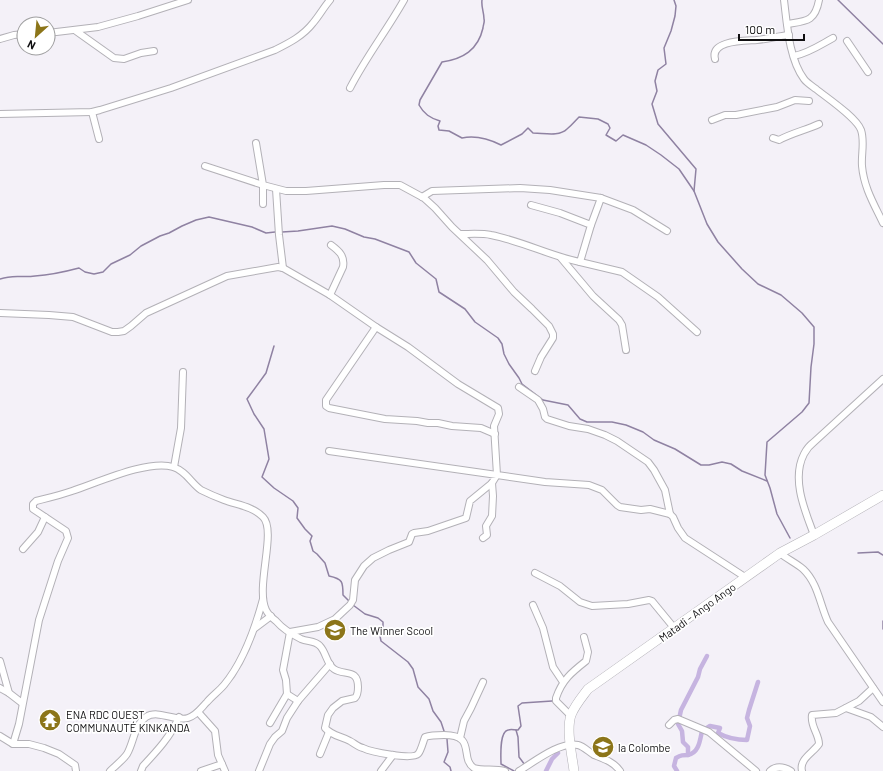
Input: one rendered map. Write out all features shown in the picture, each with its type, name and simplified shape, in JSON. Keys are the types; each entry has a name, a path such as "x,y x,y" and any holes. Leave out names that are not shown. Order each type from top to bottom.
{"highway":[{"name":"Matadi - Ango Ango","path":"570,716 588,689 745,577 780,553 883,495"},
{"path":"570,716 570,744 574,771"}],"street":[{"path":"56,32 98,27 188,0"},
{"path":"0,114 92,112 147,96 274,50 295,40 312,24 330,0"},
{"path":"350,88 376,42 404,0"},
{"path":"784,0 789,34 799,70 805,80 852,118 860,129 863,139 862,165 865,185 872,203 883,223"},
{"path":"787,24 807,20 816,13 819,0"},
{"path":"76,30 114,58 124,59 140,53 154,51"},
{"path":"715,59 714,53 716,48 723,45 742,40 758,40 789,34"},
{"path":"0,39 16,35"},
{"path":"794,56 811,51 833,38"},
{"path":"847,41 868,72"},
{"path":"712,120 725,115 736,115 777,106 795,100 809,100"},
{"path":"92,112 99,138"},
{"path":"773,138 779,140 788,135 819,124"},
{"path":"256,143 263,185 263,204"},
{"path":"205,166 286,191 400,185 422,197 487,260 514,292 548,326 553,334 553,338 535,371"},
{"path":"422,197 432,191 472,191 520,188 550,190 601,198 633,210 667,231"},
{"path":"276,189 283,268"},
{"path":"580,262 601,198"},
{"path":"531,205 560,212 591,225"},
{"path":"461,234 490,235 524,244 560,258 622,272 658,297 697,332"},
{"path":"330,295 344,267 344,262 340,252 331,245"},
{"path":"560,258 593,296 619,320 622,325 626,350"},
{"path":"0,313 73,317 112,332 118,332 131,326 146,313 226,276 278,267 283,268 330,295 408,347 458,384 498,408 499,414 494,426 497,475 492,483 470,501 466,518 428,531 412,534 409,542 389,550 364,566 355,580 353,600 335,619 318,627 290,632"},
{"path":"376,327 326,400 326,406 329,408 385,419 417,420 428,423 481,428 495,434"},
{"path":"174,467 181,428 183,372"},
{"path":"814,535 800,488 799,471 804,454 814,442 883,379"},
{"path":"519,387 538,400 547,419 569,426 588,429 605,435 617,441 648,462 665,490 670,514 685,538 745,577"},
{"path":"329,451 545,482 589,485 602,490 620,507 641,510 650,509 670,514"},
{"path":"13,744 19,724 39,620 58,561 68,538 66,531 33,509 33,504 36,501 70,492 143,468 164,464 174,467 186,474 201,490 254,510 264,518 267,524 268,544 264,569 263,599 255,628 231,676 223,687 198,712 186,719 164,715 150,715 145,717 134,733 132,745 125,756 110,771"},
{"path":"483,538 487,535 487,524 492,516 492,483"},
{"path":"23,549 38,532 45,517"},
{"path":"780,553 803,570 810,578 821,600 824,614 828,622 883,702"},
{"path":"535,573 560,586 586,605 628,604 649,600 652,601 675,628"},
{"path":"263,599 266,610 277,623 300,639 316,642 325,653 330,664 335,670 352,674 358,682 358,690 355,698 342,701 333,708 325,728 329,732 349,740 362,748 393,755 417,755 425,737 449,735 460,738 464,742 469,763 472,767 486,771 505,771"},
{"path":"533,605 543,628 553,667 563,682"},
{"path":"255,628 271,616"},
{"path":"270,723 287,694 286,680 283,670 290,632"},
{"path":"570,716 556,701 557,695 563,682 573,670 586,661 588,652 584,637"},
{"path":"0,661 9,693"},
{"path":"259,771 270,744 282,731 287,718 298,701 330,664"},
{"path":"460,738 464,721 483,682"},
{"path":"0,688 22,703"},
{"path":"802,771 800,767 802,762 819,744 819,738 812,724 812,715 836,713 859,701 873,688"},
{"path":"287,694 298,701"},
{"path":"846,708 871,717 883,727"},
{"path":"198,712 215,731 218,755 225,771"},
{"path":"141,771 143,766 167,739 179,718"},
{"path":"669,725 674,720 678,719 709,732 756,771"},
{"path":"320,754 329,732"},
{"path":"0,736 13,744 29,744 59,754 75,768 81,771"},
{"path":"519,771 547,753 570,744 581,745 586,751 608,761 620,771"},
{"path":"381,771 393,755"},
{"path":"200,771 222,764"},
{"path":"770,771 777,767 785,768 791,771"}],"waterway":[{"path":"482,0 484,21 481,36 473,48 463,56 457,59 442,62 420,100 419,105 425,113 440,121 438,126 439,130 449,131 462,138 482,138 501,145 522,134 528,128 533,133 560,133 567,129 579,117 598,119 608,124 610,128 606,135 616,141 623,135 646,145 679,169 694,191 707,224 718,242 742,269 758,284 781,295 802,313 814,327 809,403 802,412 767,442 765,475 777,514 790,538"},
{"path":"674,0 676,6 675,16 664,48 666,64 658,70 655,81 657,91 652,104 658,124 696,169 694,191"},
{"path":"838,0 883,44"},
{"path":"0,279 9,277 46,275 79,268 85,272 94,274 103,272 111,264 130,255 141,246 160,236 196,220 209,217 252,227 266,233 275,232"},
{"path":"282,232 332,226 345,229 364,237 375,239 409,252 416,263 436,279 439,292 465,309 475,322 498,338 502,344 504,354 509,364 522,384 543,400 568,405 580,419 587,422 612,422 626,425 675,449 701,465 722,462 731,464 742,471 767,481"},
{"path":"274,346 266,373 247,399 254,414 264,429 269,459 262,477 274,488 293,501 298,508 297,518 312,536 310,541 313,551 325,563 329,576 340,580 343,587 343,595 350,602"},
{"path":"858,553 878,552 883,555"},
{"path":"353,605 365,614 378,618 383,622 383,633 380,636 381,641 408,662 413,669 418,687 429,699 433,711 441,722 444,731"},
{"path":"883,621 883,629"},
{"path":"688,755 688,747 683,742 682,731 678,724 681,710 707,656"},
{"path":"677,771 674,766 676,758 695,752 700,742 702,731 710,726 720,728 718,733 725,736 747,740 750,726 747,718 758,682"},
{"path":"514,771 501,764 501,745 505,732 509,730 518,730 521,726 518,706 522,703 552,701"},
{"path":"516,730 518,737 519,757 525,765"},
{"path":"447,739 448,752 444,762 450,767 451,771"},
{"path":"546,771 552,759 558,753"}],"place":[{"name":"The Winner Scool","path":"335,630"},
{"name":"ENA RDC OUEST COMMUNAUTÉ KINKANDA","path":"50,720"},
{"name":"la Colombe","path":"603,747"}]}
